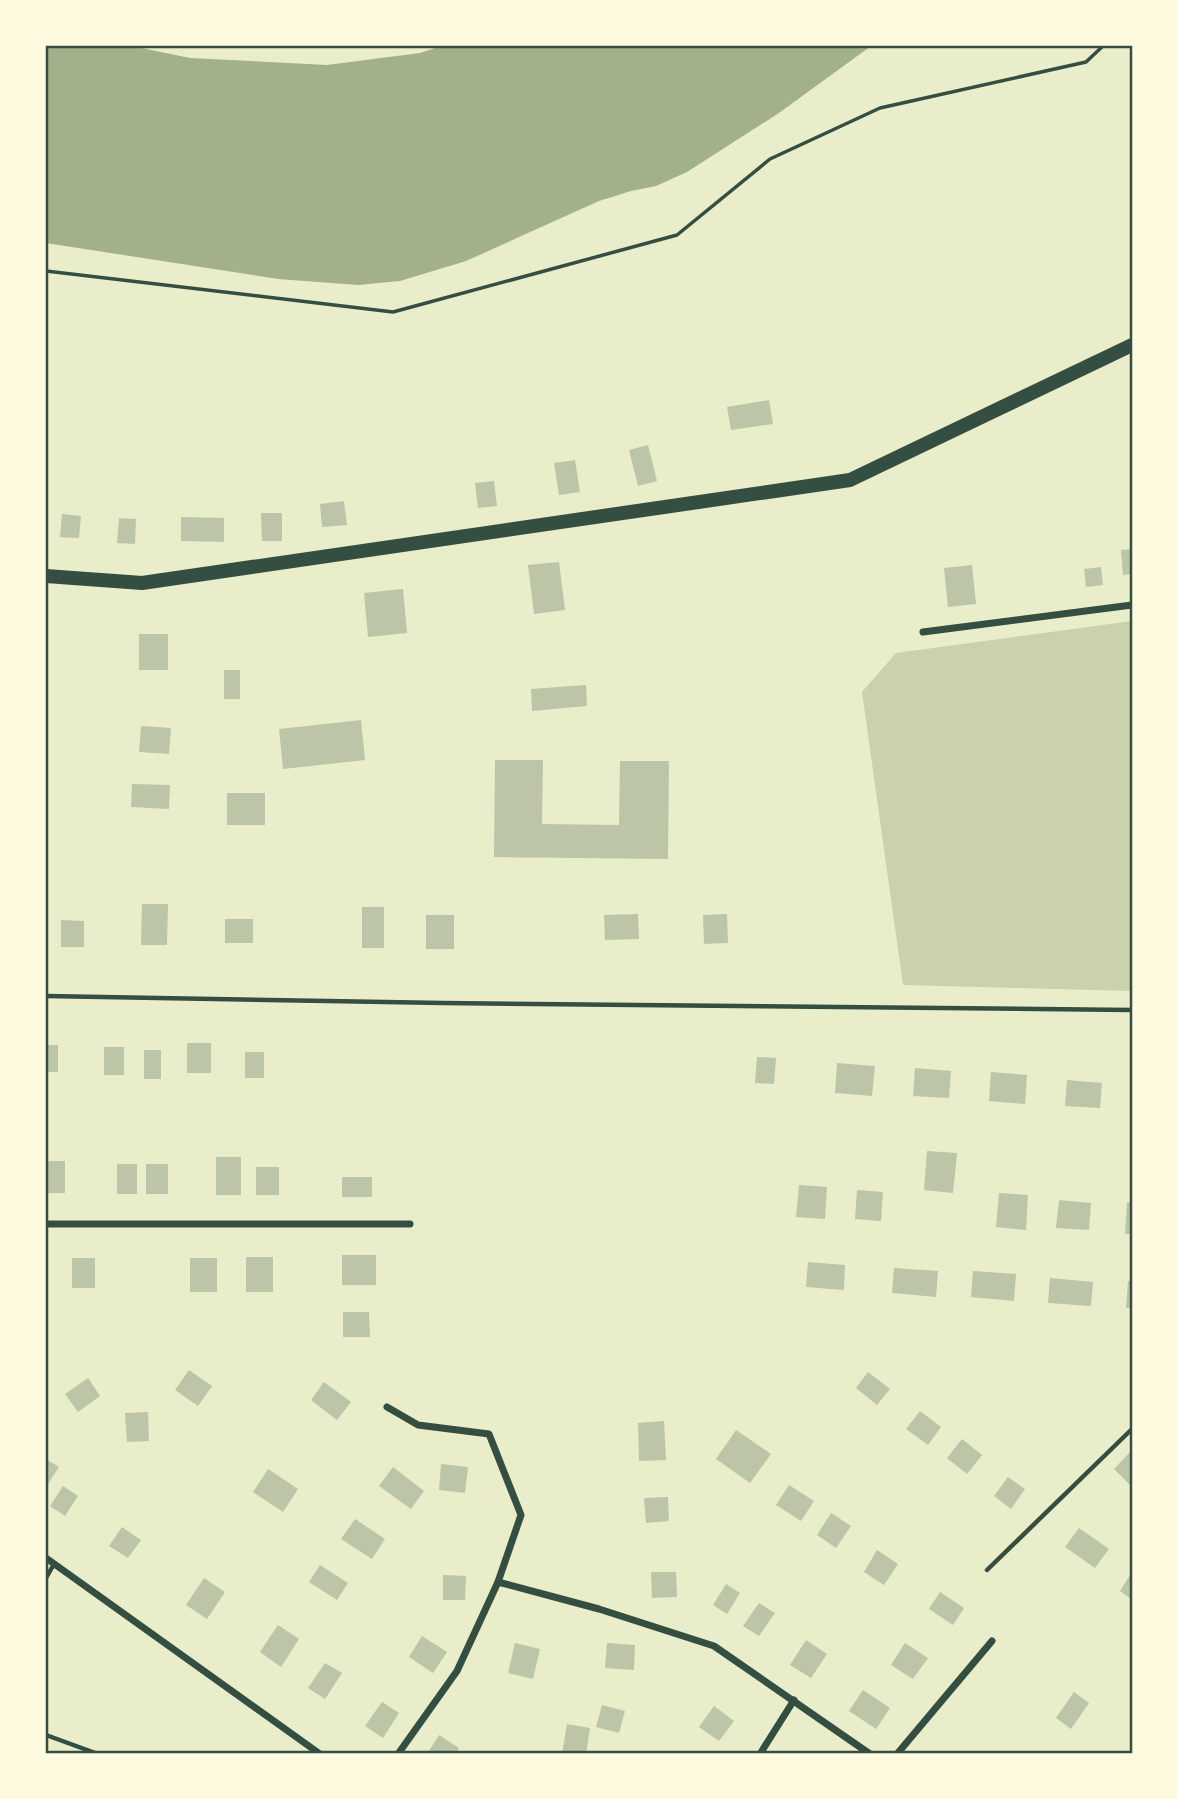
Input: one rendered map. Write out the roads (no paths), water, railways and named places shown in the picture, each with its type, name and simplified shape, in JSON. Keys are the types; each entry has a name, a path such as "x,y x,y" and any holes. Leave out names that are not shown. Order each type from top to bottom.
{"main road":[{"path":"46,576 142,583 850,480 1132,345"}],"street":[{"path":"923,632 1132,605"},
{"path":"46,1224 410,1224"},
{"path":"387,1407 418,1425 489,1434 521,1515 498,1582 457,1671 398,1754"},
{"path":"46,1558 320,1754"},
{"path":"498,1582 599,1609 714,1646 870,1754"},
{"path":"897,1754 992,1641"},
{"path":"760,1754 794,1700"}],"lane":[{"path":"46,996 1132,1010"},
{"path":"987,1570 1132,1429"},
{"path":"46,1578 54,1564"},
{"path":"46,1735 98,1754"}]}
